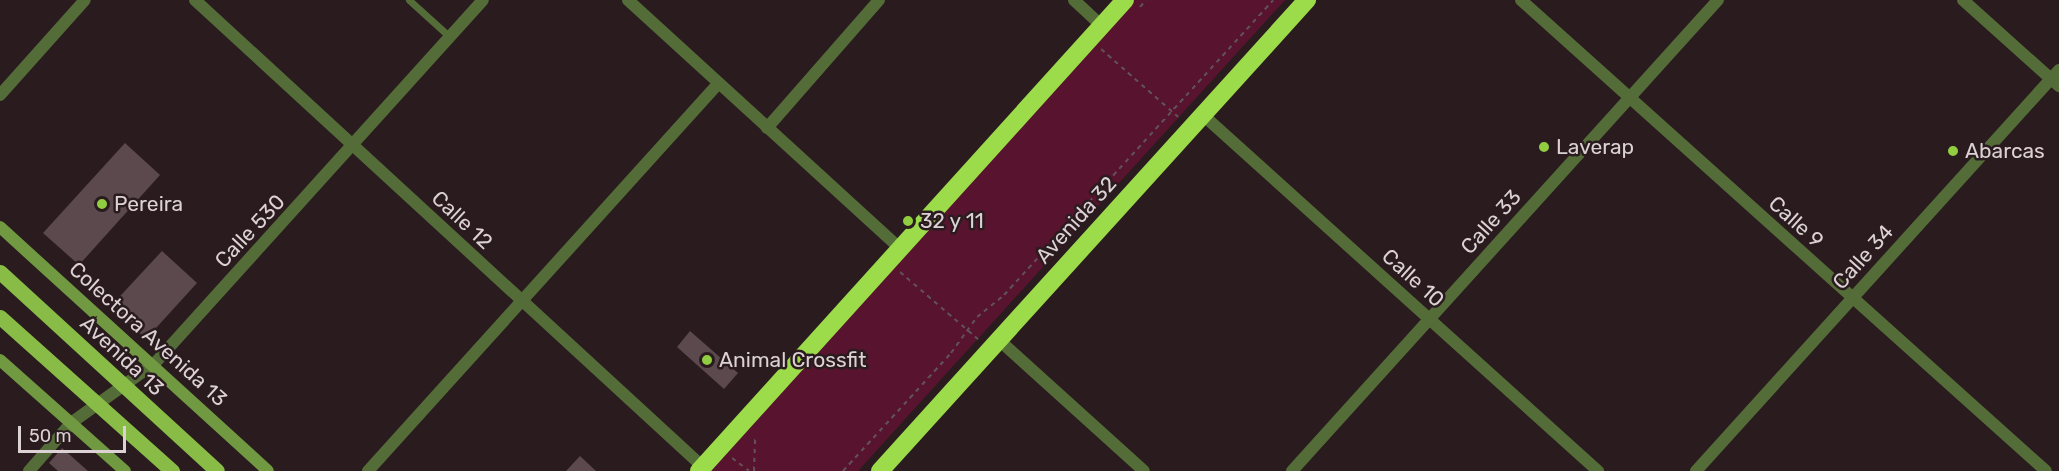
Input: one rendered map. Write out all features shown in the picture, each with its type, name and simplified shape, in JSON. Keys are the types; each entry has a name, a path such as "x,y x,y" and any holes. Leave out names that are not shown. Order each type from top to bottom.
{"highway":[{"path":"701,469 1125,0"},
{"name":"Avenida 32","path":"880,471 1307,0"}],"main road":[{"name":"Avenida 13","path":"0,272 217,471"},
{"path":"0,317 172,471"}],"street":[{"path":"0,95 85,0"},
{"name":"Calle 12","path":"195,0 701,469"},
{"name":"Calle 530","path":"29,471 71,423 155,363 355,146 483,0"},
{"path":"628,0 717,85 767,128 895,256"},
{"path":"767,128 879,0"},
{"path":"1074,0 1096,33"},
{"name":"Calle 9","path":"1521,0 2046,471"},
{"name":"Calle 33","path":"1293,471 1718,0"},
{"path":"1963,0 2056,78"},
{"name":"Calle 34","path":"1696,471 1852,298 2056,78"},
{"path":"368,471 717,85"},
{"name":"Calle 10","path":"1203,115 1598,471"},
{"name":"Colectora Avenida 13","path":"0,227 155,363 268,471"},
{"path":"994,345 1144,471"},
{"path":"0,360 124,471"}],"lane":[{"path":"409,0 450,37"}],"path":[{"path":"843,471 968,329 1172,112 1273,0"},
{"path":"1096,33 1190,128"},
{"path":"895,256 968,329 994,345"},
{"path":"720,449 749,471"}],"shaded area":[{"path":"1135,0 1285,0 858,471 711,471"}],"building":[{"name":"Pereira","path":"125,143 160,175 79,265 43,233"},
{"path":"162,251 197,283 146,339 110,307"},
{"name":"Animal Crossfit","path":"690,331 738,373 724,389 677,347"},
{"path":"62,448 88,471 58,471 49,463"},
{"path":"580,456 596,471 566,471"}],"place":[{"name":"Laverap","path":"1544,147"},
{"name":"Abarcas","path":"1953,151"},
{"name":"Pereira","path":"102,204"},
{"name":"32 y 11","path":"908,221"},
{"name":"Animal Crossfit","path":"707,360"}]}
